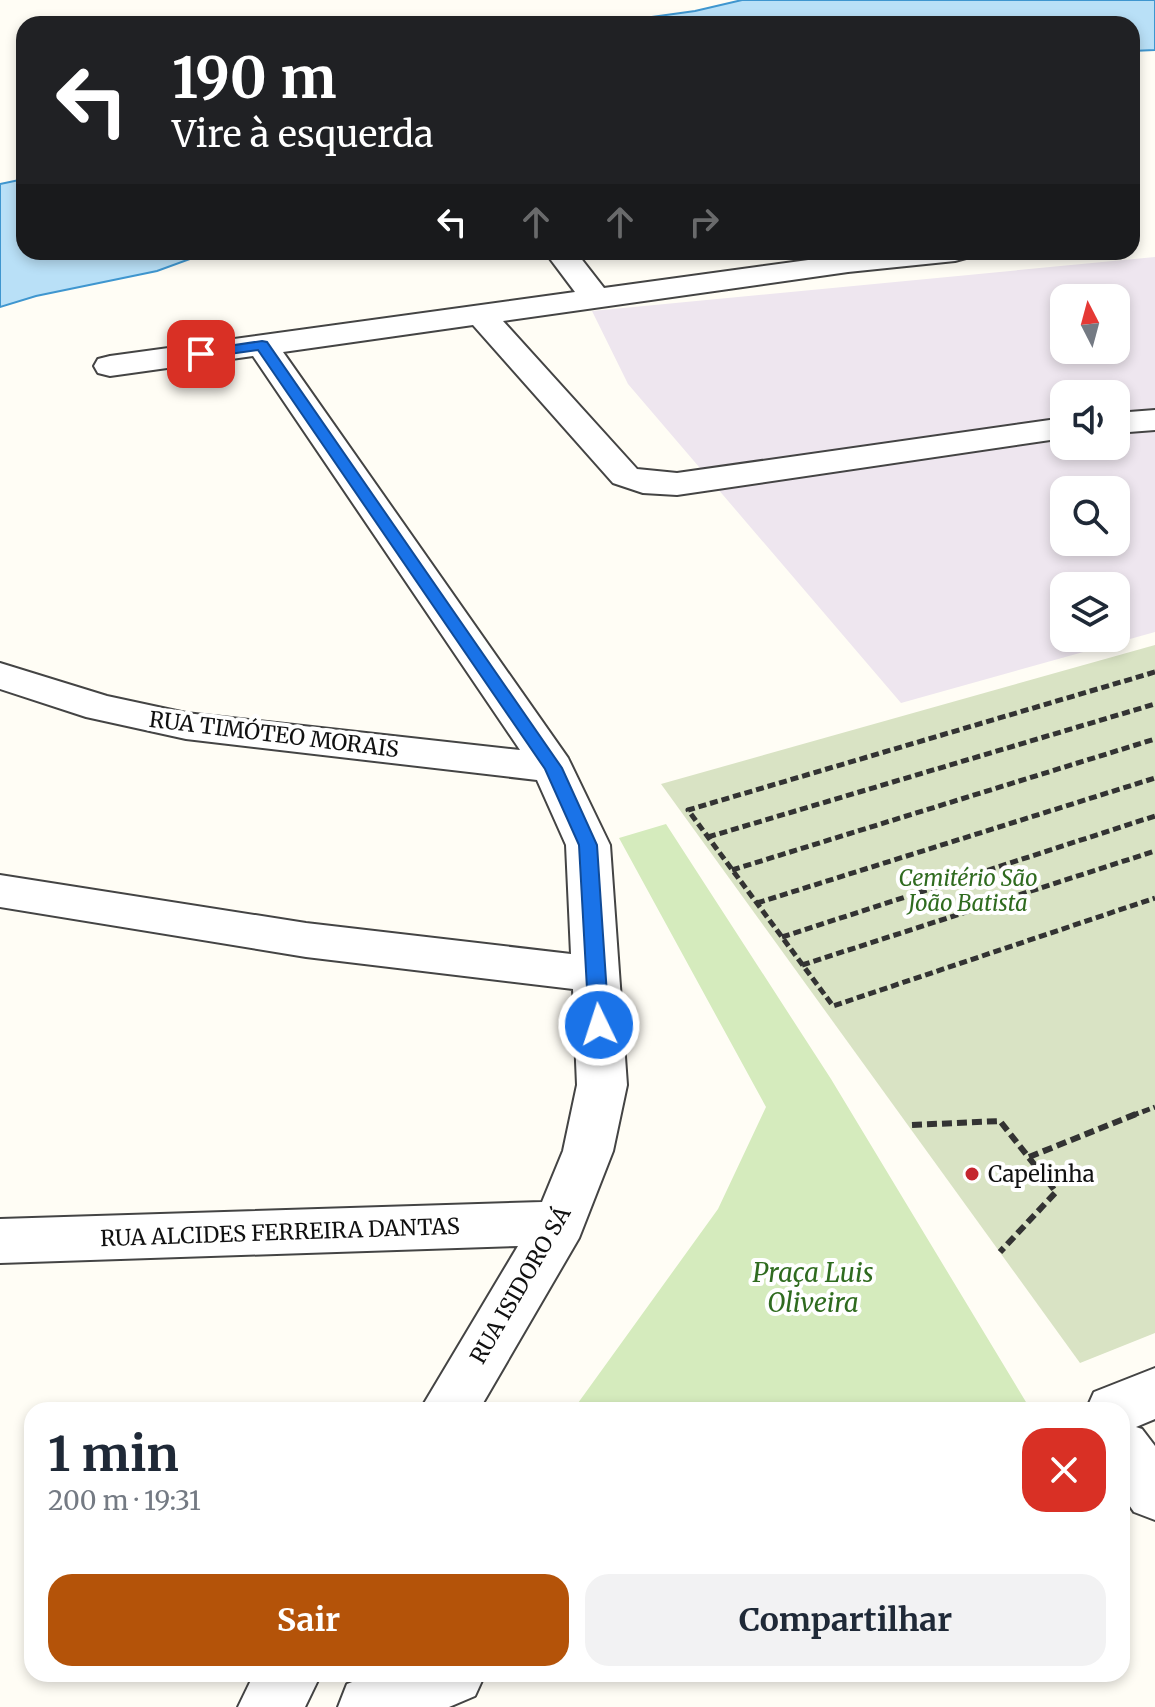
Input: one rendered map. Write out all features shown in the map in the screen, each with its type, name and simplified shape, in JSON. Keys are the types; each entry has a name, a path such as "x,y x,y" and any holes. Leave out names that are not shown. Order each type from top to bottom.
{"street":[{"path":"566,260 597,299"},
{"path":"110,366 877,260"},
{"path":"481,315 625,476 643,482 677,484 1050,430"},
{"name":"RUA ISIDORO SÁ","path":"262,345 553,768 588,845 602,1085 588,1151 560,1223 453,1402"},
{"path":"1130,422 1155,420"},
{"name":"RUA TIMÓTEO MORAIS","path":"0,676 100,708 186,726 553,768"},
{"path":"0,891 306,940 596,974"},
{"name":"RUA ALCIDES FERREIRA DANTAS","path":"0,1241 560,1223"},
{"path":"1130,1403 1155,1393"},
{"path":"1130,1459 1155,1493"},
{"path":"270,1707 284,1682"},
{"path":"370,1707 433,1682"}],"path":[{"path":"1155,672 688,810 833,1006 1155,898"},
{"path":"708,837 1155,704"},
{"path":"732,870 1155,739"},
{"path":"757,903 1155,778"},
{"path":"782,937 1155,816"},
{"path":"802,965 1155,851"},
{"path":"1029,1157 1155,1107"},
{"path":"912,1125 1000,1121 1056,1192 1000,1252"}],"shaded area":[{"path":"1155,257 1155,632 1130,639 1130,572 1050,572 1050,652 1083,652 901,703 628,384 592,311"}],"green space":[{"name":"Cemitério São João Batista","path":"1155,645 1155,1333 1080,1363 661,784"},
{"name":"Praça Luis Oliveira","path":"666,824 831,1079 1026,1402 579,1402 718,1209 766,1107 619,838"}],"water":[{"path":"742,0 1155,0 1155,50 1140,51 1140,16 659,16"},
{"path":"16,181 16,260 187,260 157,271 36,296 0,307 0,184"}],"place":[{"name":"Capelinha","path":"972,1174"}],"route":[{"path":"201,354 262,345 553,768 588,845 599,1025"}]}
